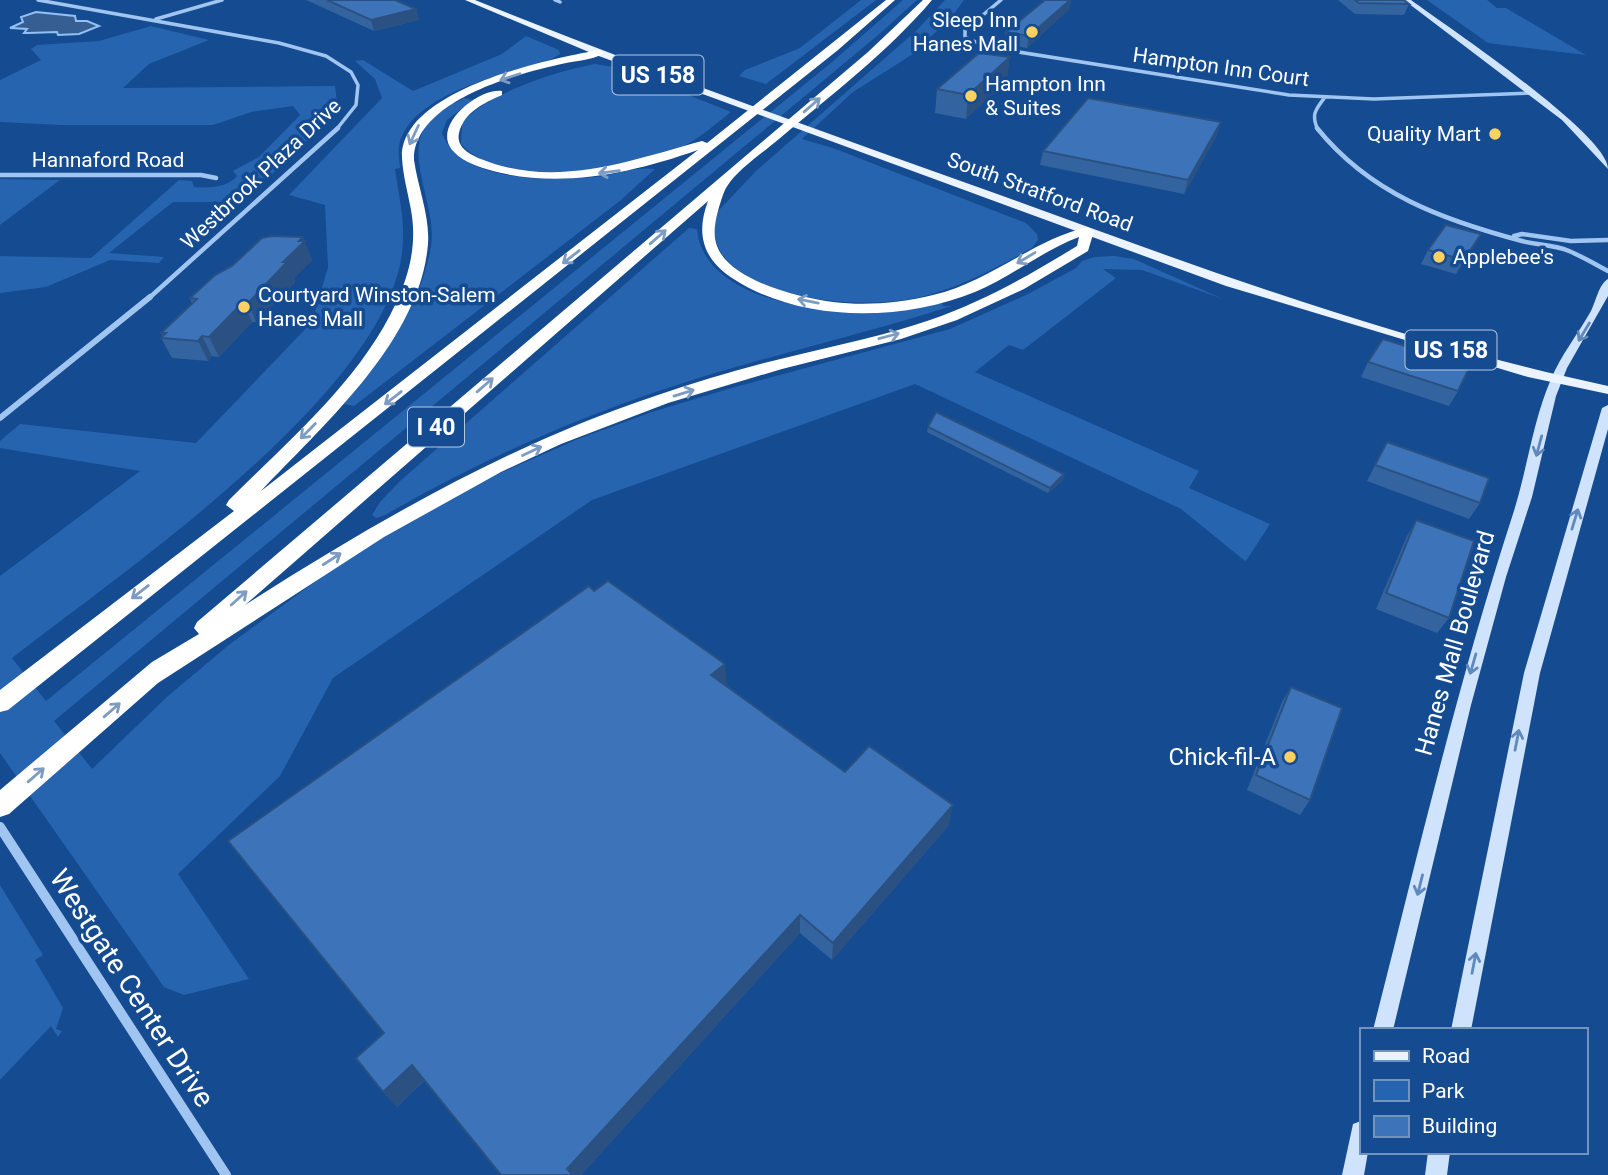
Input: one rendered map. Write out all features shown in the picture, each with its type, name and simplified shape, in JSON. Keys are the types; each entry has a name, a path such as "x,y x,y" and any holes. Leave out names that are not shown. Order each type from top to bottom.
{"highway":[{"name":"I 40","path":"0,703 376,411 891,0"},
{"name":"I 40","path":"0,806 152,676 349,501 872,54 928,0"},
{"path":"530,82 587,63 599,53"},
{"path":"194,550 350,387 367,366 397,316 411,281 421,243 408,150 418,125 435,110 479,88 573,57 599,53"},
{"path":"510,89 468,110 457,121 451,135 454,144 467,157 504,170 561,176 622,170 721,138"},
{"path":"152,676 343,552 439,496 520,457 619,414 776,365 910,331 950,317 1033,279 1083,248 1087,231 1062,236 996,276 937,299 883,306 815,303 754,285 728,270 712,252 706,233 710,209 723,181"}],"main road":[{"name":"South Stratford Road","path":"469,0 599,53 1230,283 1345,320 1556,380 1608,390"},
{"path":"1408,0 1577,129 1608,167"},
{"name":"Hanes Mall Boulevard","path":"1382,1028 1468,680 1507,548 1521,512 1556,380 1603,299 1608,282"},
{"path":"1461,1028 1532,673 1608,408"},
{"path":"1353,1175 1360,1137"},
{"path":"1436,1175 1440,1154"}],"street":[{"path":"38,0 150,18 222,0"},
{"path":"150,18 207,0"},
{"name":"Hampton Inn Court","path":"1001,0 965,30 965,37 987,47 1238,89 1325,97 1394,99 1532,93"},
{"name":"Westbrook Plaza Drive","path":"0,418 70,366 144,304 343,124 358,103 359,87 356,79 345,67 328,58 304,50 150,18"},
{"path":"1325,97 1314,111 1313,118 1318,130 1368,179 1425,210 1523,241 1567,250 1608,271"},
{"name":"Hannaford Road","path":"0,175 192,175 216,178"},
{"path":"1514,236 1522,234 1571,241 1608,240"},
{"name":"Westgate Center Drive","path":"0,827 226,1175"}],"green space":[{"path":"861,0 876,0 766,84 739,76 745,70 800,48"},
{"path":"903,0 917,0 54,721 92,769 168,696 230,644 377,539 489,478 578,439 652,412 950,329 1028,294 1076,268 1082,261 1095,257 1134,259 1223,299 1142,270 1103,269 1116,278 1023,350 1009,345 975,372 1199,471 1189,488 1270,524 1248,558 1245,561 1181,509 915,384 592,500 333,678 280,776 178,874 249,979 184,995 164,987 0,753 0,576 140,471 0,448 0,441 20,424 196,443 312,322 328,267 325,205 289,195 382,98 375,79 355,61 363,60 413,91 502,54 526,36 559,50 560,54 552,59 468,86 447,96 412,120 400,140 400,168 395,169 402,211 403,242 385,308 349,364 300,421 242,476 179,530 12,658 46,701 832,62"},
{"path":"945,0 964,0 953,15 913,54 853,92 802,139 833,148 1026,223 1037,234 1038,240 1032,248 954,287 921,297 883,302 831,301 778,290 754,280 734,267 720,251 716,241 714,225 719,210 756,171 917,30"},
{"path":"1427,0 1487,0 1497,8 1506,8 1586,55 1488,43"},
{"path":"151,26 209,40 149,64 123,88 335,86 338,111 262,184 233,202 173,202 109,253 164,257 159,263 110,260 46,287 0,293 0,256 91,258 179,180 192,181 194,187 205,187 223,185 233,180 237,176 233,171 259,157 300,115 293,106 251,112 213,125 60,125 0,122 0,80 41,60 31,49 37,45 99,41"},
{"path":"595,64 621,68 731,112 677,150 646,160 590,170 530,171 503,167 479,158 461,144 462,123 487,103 523,85"},
{"path":"464,98 473,100 447,120 442,133 452,149 467,162 487,170 555,179 655,169 621,200 354,406 344,404 386,350 418,290 426,269 432,230 419,162 419,146 423,131 432,118"},
{"path":"0,179 60,180 0,225"},
{"path":"689,228 697,229 702,249 714,266 730,280 770,299 834,310 874,309 941,301 943,306 951,306 642,397 529,442 385,515 376,518 372,515 400,481"},
{"path":"0,885 43,955 35,960 63,1008 56,1029 62,1031 58,1037 51,1026 0,1080"}],"shaded area":[{"path":"36,12 75,16 76,21 87,21 99,26 79,34 58,35 57,32 24,33 27,29 10,28 23,22 21,17"}],"building":[{"path":"327,0 395,0 416,9 371,20"},
{"path":"1045,0 1070,0 1029,36 1006,32"},
{"path":"1355,0 1404,0 1409,4 1359,3"},
{"path":"979,53 1010,57 968,95 937,89"},
{"path":"1088,98 1221,122 1188,180 1043,151"},
{"path":"1446,225 1481,234 1464,260 1428,250"},
{"path":"303,237 299,241 305,241 248,303 243,302 209,337 202,336 198,341 161,338 166,333 161,333 197,299 190,298 215,275 232,266 262,238"},
{"path":"1383,339 1470,366 1458,391 1368,362"},
{"path":"936,412 1064,474 1050,488 928,427"},
{"path":"1387,442 1489,478 1480,503 1375,465"},
{"path":"1416,520 1474,541 1449,618 1386,593"},
{"path":"608,581 725,664 711,675 845,772 869,746 953,805 833,943 800,915 567,1169 573,1175 501,1175 412,1065 383,1092 356,1058 384,1033 228,841 589,586 594,591"},
{"name":"Chick-fil-A","path":"1291,687 1342,708 1310,800 1256,775"}],"place":[{"name":"Sleep Inn Hanes Mall","path":"1032,32"},
{"name":"Hampton Inn & Suites","path":"971,96"},
{"name":"Quality Mart","path":"1495,134"},
{"name":"Applebee's","path":"1439,257"},
{"name":"Courtyard Winston-Salem Hanes Mall","path":"244,307"},
{"name":"Chick-fil-A","path":"1290,757"}]}
